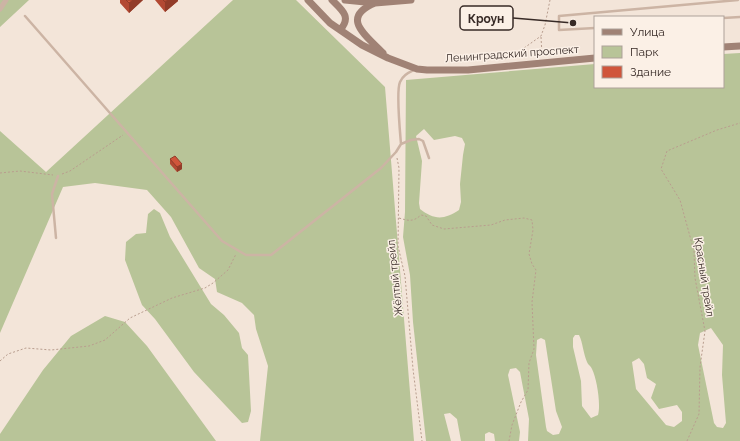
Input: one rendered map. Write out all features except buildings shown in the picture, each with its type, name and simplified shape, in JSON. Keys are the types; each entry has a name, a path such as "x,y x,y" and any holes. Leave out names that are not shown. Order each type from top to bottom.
{"main road":[{"name":"Ленинградский проспект","path":"308,0 330,23 362,45 388,58 417,69 468,70 594,58"},
{"path":"332,0 345,13 346,22 340,30"},
{"path":"345,0 375,3 411,0"},
{"path":"375,3 364,7 359,12 357,23 360,30 388,58"},
{"path":"724,47 740,46"}],"street":[{"path":"0,8 6,0"}],"lane":[{"path":"594,28 559,30 559,16 738,0"},
{"path":"25,16 222,241 246,255 271,255 381,168 396,152 401,144 399,98 400,83 405,75 417,69"},
{"path":"724,18 740,16"},
{"path":"401,144 419,139 423,141 429,158"},
{"path":"56,238 52,194 58,176"}],"path":[{"path":"542,63 541,36 545,25 550,0"},
{"path":"501,67 505,59 511,53 517,53 541,36"},
{"name":"Красный трейл","path":"687,441 699,414 700,367 705,331 695,278 694,251 680,200 661,168 667,151 716,130 740,123"},
{"path":"0,172 20,171 58,176 70,171 127,132"},
{"name":"Жёлтый трейл","path":"396,152 399,168 398,246 405,276 413,369 422,441"},
{"path":"399,218 409,221 415,220 421,215 426,216 432,225 444,229 491,225 505,220 524,218 532,220 533,230 529,254 532,264 536,270 532,302 534,349 529,363 528,390 521,402 512,425 508,441"},
{"path":"0,361 8,354 26,348 51,350 89,346 105,340 130,318 172,298 205,288 213,283 228,270 238,250"}],"green space":[{"path":"0,0 29,0 0,27"},
{"path":"233,0 296,0 385,87 414,441 260,441 268,366 256,329 254,315 242,303 217,292 215,279 199,268 171,217 147,190 95,183 63,187 0,333 0,131 46,172"},
{"path":"740,53 740,441 528,441 529,419 520,372 516,368 510,369 508,375 520,432 519,441 495,441 494,434 489,432 485,434 485,441 461,441 457,419 450,413 444,414 451,441 426,441 413,322 410,275 403,237 405,212 406,80 594,64 594,88 724,88 724,54","holes":["424,129 434,140 455,136 462,138 465,144 460,184 461,202 459,210 449,216 435,217 420,209 419,203 422,161 416,136","711,328 723,345 722,375 726,423 723,428 717,427 714,423 698,345 700,333","575,335 579,335 587,363 592,368 594,373 598,392 598,415 591,418 582,406 581,381 573,347 573,338","541,338 545,340 556,411 562,427 559,434 553,435 547,431 546,427 536,355 537,340","639,358 644,364 647,378 656,384 651,398 659,409 677,405 682,412 682,421 674,427 666,425 636,389 632,362"]},
{"path":"154,209 160,213 170,237 211,304 224,315 239,333 242,348 248,355 251,411 248,422 242,423 194,372 155,319 142,305 125,260 126,242 136,234 146,233 148,214"},
{"path":"105,316 125,322 147,346 216,441 0,441 0,434 43,370 71,336"}],"place":[{"name":"Кроун","path":"573,23"}]}
